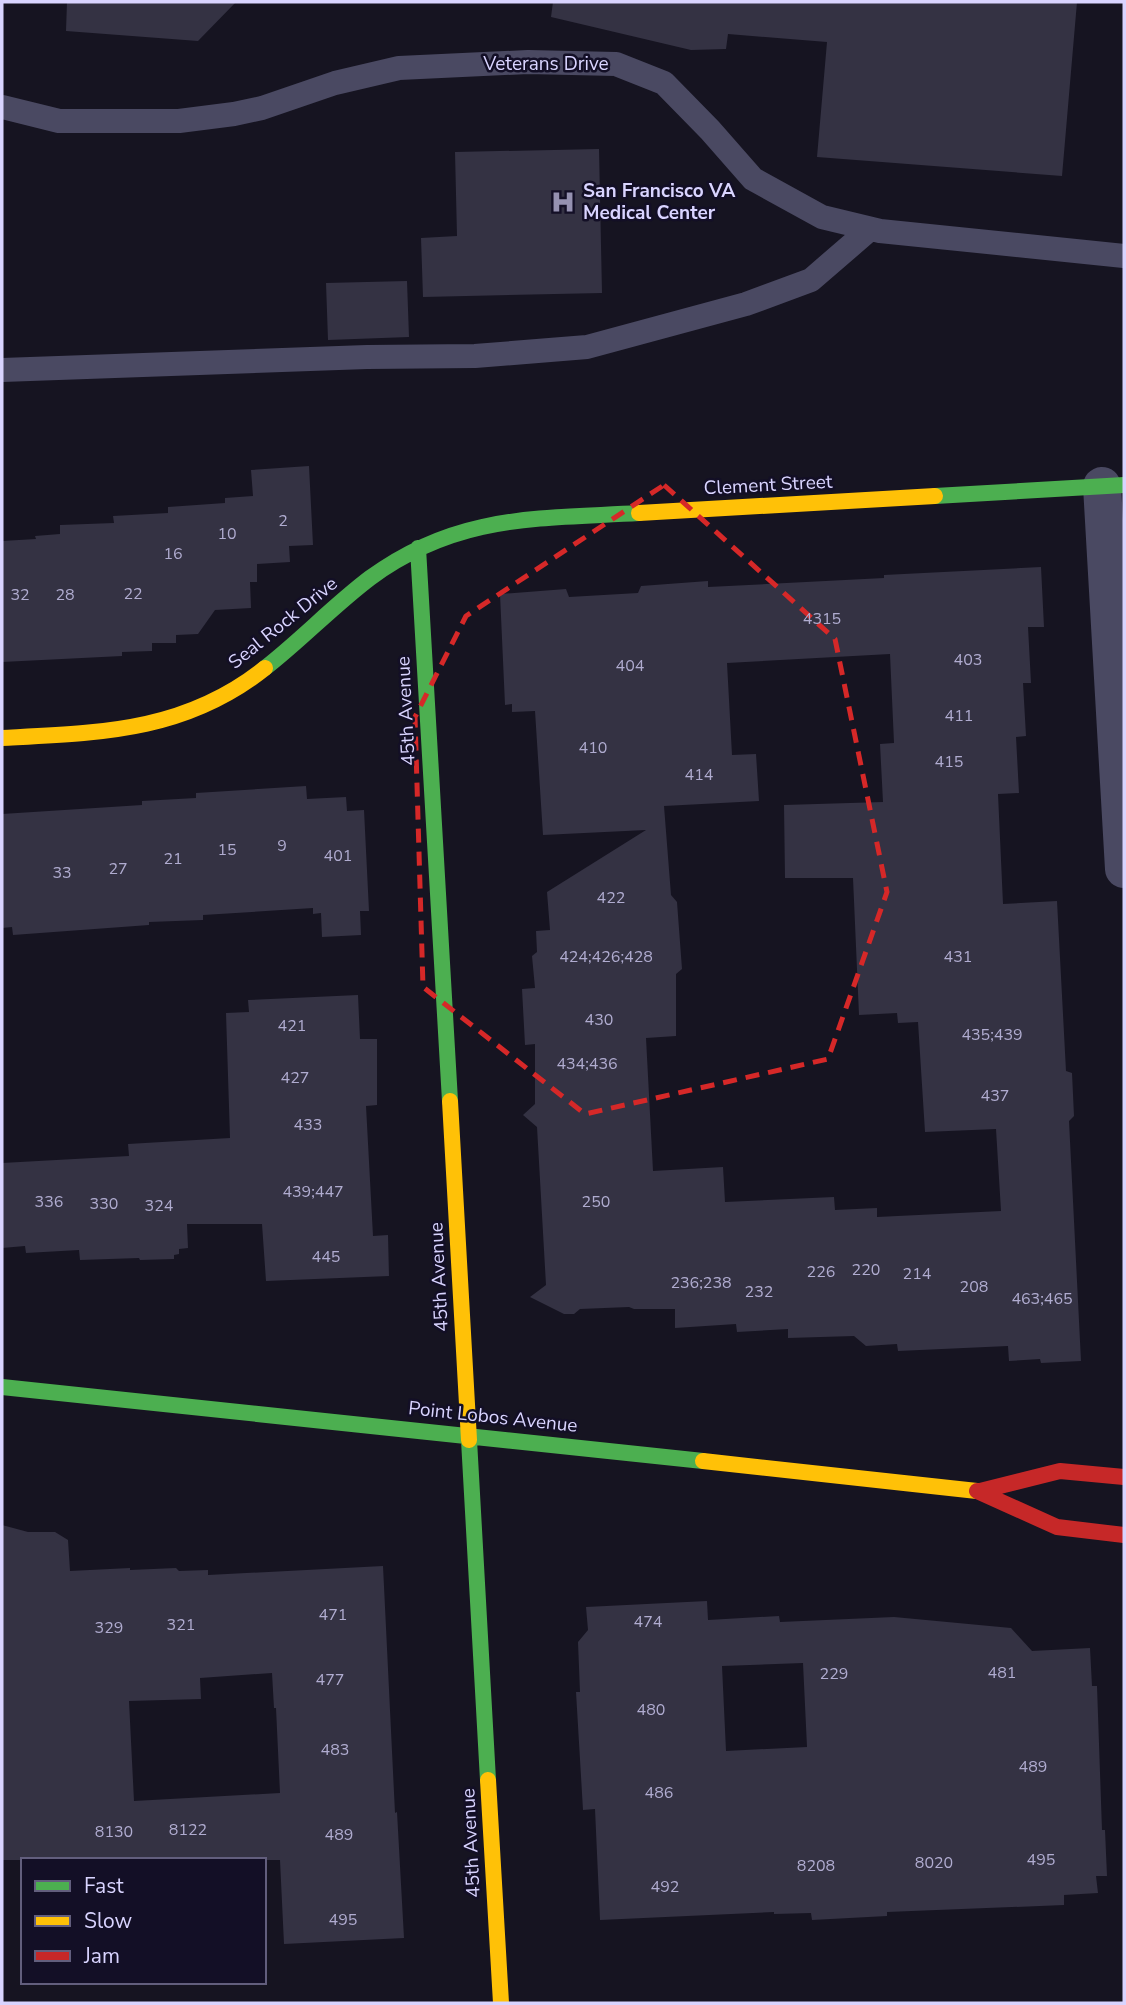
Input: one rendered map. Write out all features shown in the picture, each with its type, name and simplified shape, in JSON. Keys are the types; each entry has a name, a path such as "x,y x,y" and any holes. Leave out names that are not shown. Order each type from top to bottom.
{"street":[{"name":"Clement Street","path":"418,548 477,527 514,520 1113,486"},
{"path":"1113,486 1124,869"},
{"name":"Seal Rock Drive","path":"2,738 85,733 130,727 174,718 214,701 255,677 334,608 418,548"},
{"name":"45th Avenue","path":"418,548 501,2003"},
{"name":"Point Lobos Avenue","path":"2,1387 469,1435 979,1492 1057,1527 1124,1535"},
{"name":"Point Lobos Avenue","path":"979,1492 1060,1471 1124,1477"}],"lane":[{"name":"Veterans Drive","path":"2,107 59,121 179,121 262,108 335,83 399,68 528,62 617,64 664,83 753,179 822,217 870,229 1124,256"},
{"path":"2,370 367,357 475,356 587,347 746,304 811,280 870,229"}],"highlighted area":[{"path":"664,485 835,639 887,892 828,1059 585,1114 423,987 415,717 466,616"}],"building":[{"path":"67,2 236,2 198,41 66,31"},
{"path":"553,2 1077,2 1062,176 817,157 827,42 728,34 726,49 691,50 551,17"},
{"path":"599,149 602,293 423,297 421,238 457,236 455,152"},
{"path":"407,281 409,337 328,340 326,283"},
{"path":"309,466 313,545 289,546 290,562 257,564 257,582 250,582 251,608 215,610 198,634 176,635 176,643 152,643 152,651 122,652 122,656 2,662 2,541 60,534 60,525 114,523 113,516 168,513 168,507 225,503 225,498 253,496 251,470"},
{"path":"1041,567 1044,627 1028,627 1031,683 1023,683 1026,736 1016,737 1019,793 998,794 1003,904 1057,901 1066,1071 1072,1073 1074,1116 1069,1121 1081,1361 1009,1361 1008,1346 898,1351 897,1344 866,1346 854,1336 788,1338 788,1329 737,1332 736,1324 675,1328 675,1309 580,1309 574,1314 564,1314 530,1297 546,1285 537,1127 523,1115 535,1104 535,1044 525,1045 522,989 535,988 532,956 537,952 536,931 550,930 547,892 646,830 543,835 535,711 512,712 512,704 505,705 500,594 566,589 569,597 638,593 641,586 708,581 708,587 884,578 884,575","holes":["890,654 894,743 880,744 883,802 784,805 785,878 853,878 859,1015 897,1013 898,1023 918,1022 925,1132 996,1129 1001,1211 877,1217 877,1208 835,1210 834,1197 725,1202 723,1167 653,1171 646,1038 676,1036 676,974 682,969 677,902 671,895 664,806 759,801 756,754 732,755 727,663"]},
{"path":"306,786 307,799 346,797 347,811 364,810 369,911 360,911 361,935 322,937 321,913 313,914 313,908 203,915 203,920 149,922 149,925 13,935 12,927 2,928 2,814 142,805 142,801 196,798 196,793"},
{"path":"358,995 360,1039 377,1039 377,1105 366,1106 373,1236 388,1235 389,1276 266,1281 262,1224 187,1224 188,1248 179,1249 179,1254 174,1255 174,1259 80,1260 79,1250 26,1253 25,1246 2,1248 2,1163 129,1156 128,1144 230,1138 226,1013 249,1012 248,1000"},
{"path":"2,1525 28,1532 55,1532 68,1540 70,1571 176,1568 179,1571 208,1570 208,1575 383,1566 404,1938 284,1944 280,1860 2,1860","holes":["272,1673 280,1793 134,1801 129,1701 201,1699 200,1678"]},
{"path":"707,1601 708,1620 779,1616 780,1622 894,1617 1011,1628 1032,1651 1090,1648 1092,1686 1097,1686 1102,1830 1105,1830 1107,1876 1096,1876 1098,1893 1064,1895 1064,1905 887,1912 887,1916 812,1920 811,1913 774,1912 600,1920 595,1809 583,1810 576,1692 580,1692 578,1642 588,1630 586,1607","holes":["803,1663 807,1747 726,1751 722,1666"]}],"traffic: fast":[{"path":"935,496 1124,485"},
{"path":"265,668 370,578 402,557 434,542 466,531 532,519 639,513"},
{"path":"418,548 450,1101"},
{"path":"2,1387 703,1461"},
{"path":"469,1440 488,1780"}],"traffic: slow":[{"path":"639,513 935,496"},
{"path":"2,738 107,731 172,717 235,689 265,668"},
{"path":"450,1101 469,1440"},
{"path":"703,1461 977,1491"},
{"path":"488,1780 501,2003"}],"traffic: jam":[{"path":"980,1491 1060,1471 1124,1477"},
{"path":"977,1491 1057,1527 1124,1535"}],"place":[{"name":"San Francisco VA Medical Center","path":"563,202"}]}
